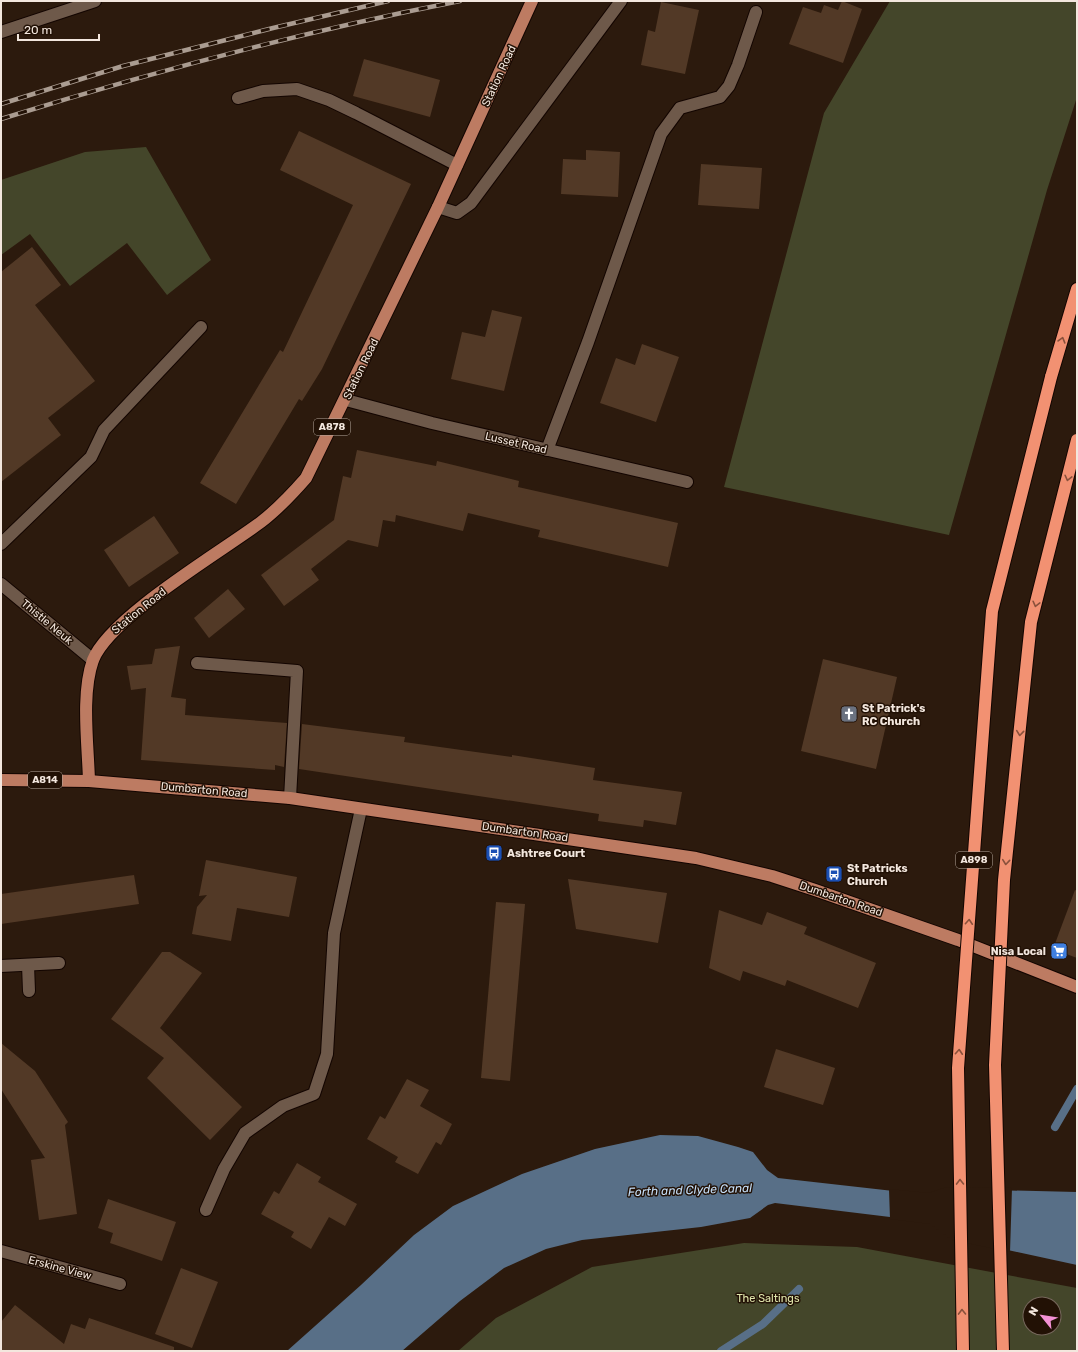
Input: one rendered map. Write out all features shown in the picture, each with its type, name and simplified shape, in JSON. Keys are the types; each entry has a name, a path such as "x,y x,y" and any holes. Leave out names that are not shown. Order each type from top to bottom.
{"highway":[{"name":"A898","path":"963,1351 958,1068 992,611 1051,377 1077,289"},
{"name":"A898","path":"1003,1351 995,1065 1004,880 1032,622 1077,440"}],"main road":[{"name":"Station Road","path":"89,780 87,696 93,660 106,637 130,616 261,522 284,503 306,478 346,400 438,207 532,1"},
{"name":"Dumbarton Road","path":"1,780 89,780 290,798 624,846 732,865 772,876 958,940 1077,987"}],"street":[{"path":"1,32 95,1"},
{"path":"438,207 457,213 471,203 621,1"},
{"path":"548,450 588,342 661,134 680,108 720,97 729,86 738,65 756,12"},
{"path":"238,98 263,91 297,89 329,100 457,165"},
{"path":"1,544 91,457 104,430 201,327"},
{"name":"Lusset Road","path":"346,400 432,423 687,482"},
{"name":"Thistle Neuk","path":"1,584 93,660"},
{"path":"197,663 297,671 290,798"},
{"path":"206,1210 224,1169 245,1133 282,1106 314,1094 327,1054 334,933 361,809"},
{"path":"1,966 59,963"},
{"path":"28,964 29,991"},
{"name":"Erskine View","path":"1,1251 120,1284"}],"green space":[{"path":"890,1 1077,1 1077,97 1047,190 949,535 724,487 824,113"},
{"path":"146,147 211,260 167,295 127,243 70,286 30,234 1,255 1,180 85,152"},
{"name":"The Saltings","path":"744,1243 857,1247 1077,1288 1077,1351 458,1351 496,1318 592,1267"}],"water":[{"name":"Forth and Clyde Canal","path":"660,1135 698,1136 753,1152 767,1170 778,1178 929,1195 947,1189 1077,1192 1077,1265 953,1238 931,1222 775,1203 768,1205 750,1218 701,1227 582,1240 546,1249 504,1268 460,1301 402,1351 287,1351 414,1235 453,1206 522,1174 595,1149"}],"pier":[{"path":"946,1187 1012,1188 1010,1252 952,1240 930,1224 890,1219 889,1189 929,1193"}],"building":[{"path":"842,1 862,9 843,63 789,44 803,7 821,13 824,5 838,10"},
{"path":"661,2 699,10 685,74 641,65 648,30 655,32"},
{"path":"364,59 440,80 430,117 353,96"},
{"path":"299,131 411,184 322,369 302,401 299,399 236,504 200,483 280,350 283,352 353,205 280,170"},
{"path":"586,150 620,152 618,197 561,194 563,159 586,160"},
{"path":"701,164 762,168 759,209 698,205"},
{"path":"32,247 61,285 35,305 95,381 48,418 61,435 1,482 1,272"},
{"path":"492,310 522,317 504,391 451,379 462,332 485,337"},
{"path":"642,344 679,357 656,422 600,403 616,358 635,365"},
{"path":"357,450 436,466 437,461 519,481 518,487 678,523 668,567 538,537 540,530 468,513 463,531 396,515 395,522 383,520 378,547 348,540 311,569 319,580 284,606 261,575 334,520 343,476 351,478"},
{"path":"154,516 179,553 129,587 104,550"},
{"path":"228,589 245,609 209,638 194,618"},
{"path":"180,646 171,697 186,699 185,715 287,723 284,767 275,765 275,770 141,760 146,688 131,690 127,666 152,664 155,649"},
{"name":"St Patrick's RC Church","path":"823,659 897,677 876,769 801,751"},
{"path":"302,724 405,737 404,742 512,757 512,755 595,768 593,780 682,792 676,825 644,820 643,827 598,821 599,814 299,769"},
{"path":"206,860 297,877 289,917 237,908 231,941 192,934 197,907 207,895 199,896"},
{"path":"134,875 139,904 1,924 1,894"},
{"path":"568,879 667,893 658,943 576,929"},
{"path":"1075,890 1077,891 1077,958 1053,949"},
{"path":"496,902 525,904 510,1081 481,1078"},
{"path":"719,910 762,925 767,912 807,927 804,934 876,963 858,1008 787,980 785,986 743,971 740,981 709,968"},
{"path":"162,952 170,952 202,973 160,1028 242,1107 210,1140 147,1078 164,1058 111,1019"},
{"path":"1,1043 35,1071 68,1122 65,1125 77,1214 39,1220 31,1160 45,1158 1,1089"},
{"path":"776,1049 835,1068 823,1105 764,1087"},
{"path":"407,1079 429,1090 420,1106 452,1124 441,1145 436,1142 418,1174 395,1162 398,1157 367,1139 380,1116 385,1119"},
{"path":"297,1163 321,1177 318,1182 357,1204 345,1226 329,1217 311,1249 291,1237 294,1232 261,1214 274,1191 279,1194"},
{"path":"108,1199 176,1222 162,1261 110,1243 113,1233 98,1228"},
{"path":"181,1268 218,1282 192,1348 155,1334"},
{"path":"15,1305 64,1344 71,1324 85,1329 89,1318 174,1347 174,1351 1,1351 1,1322"}],"waterway":[{"path":"1055,1127 1077,1089"},
{"path":"721,1351 763,1324 799,1289"}],"railway":[{"path":"1,104 123,66 388,1"},
{"path":"1,119 115,85 286,39 344,25 460,1"}],"place":[{"name":"St Patrick's RC Church","path":"849,714"},
{"name":"Ashtree Court","path":"494,853"},
{"name":"St Patricks Church","path":"834,874"},
{"name":"Nisa Local","path":"1059,951"}]}
